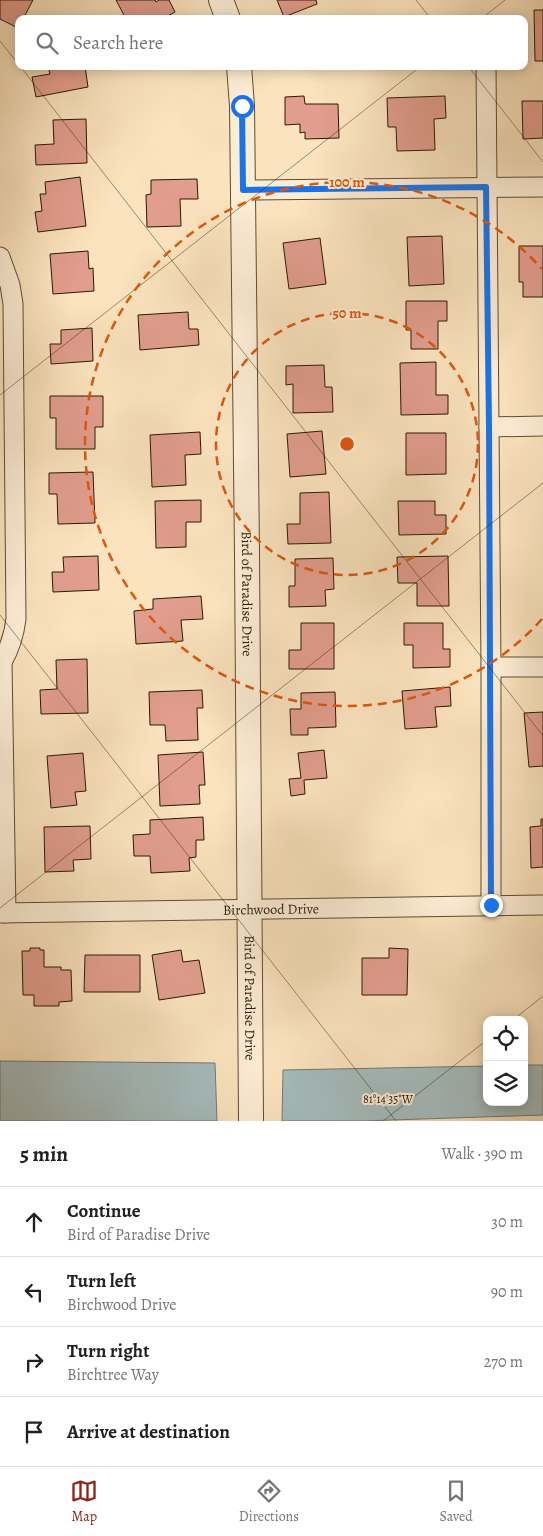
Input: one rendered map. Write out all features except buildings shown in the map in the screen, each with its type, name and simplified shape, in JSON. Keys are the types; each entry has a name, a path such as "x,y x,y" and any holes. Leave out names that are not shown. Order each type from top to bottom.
{"street":[{"path":"221,0 227,15"},
{"name":"Bird of Paradise Drive","path":"239,70 242,106 243,190 251,1121"},
{"path":"486,70 491,905"},
{"path":"243,190 543,187"},
{"path":"0,257 10,285 13,304 16,619 12,640 1,659 3,913"},
{"path":"489,426 543,426"},
{"path":"491,667 543,667"},
{"name":"Birchwood Drive","path":"3,913 543,905"}],"water":[{"path":"0,1061 215,1063 217,1121 0,1121"},
{"path":"528,1065 543,1065 543,1115 362,1121 282,1121 283,1070 483,1066 483,1106 528,1106"}],"route":[{"path":"242,106 243,190 486,187 491,667 491,905"}]}
